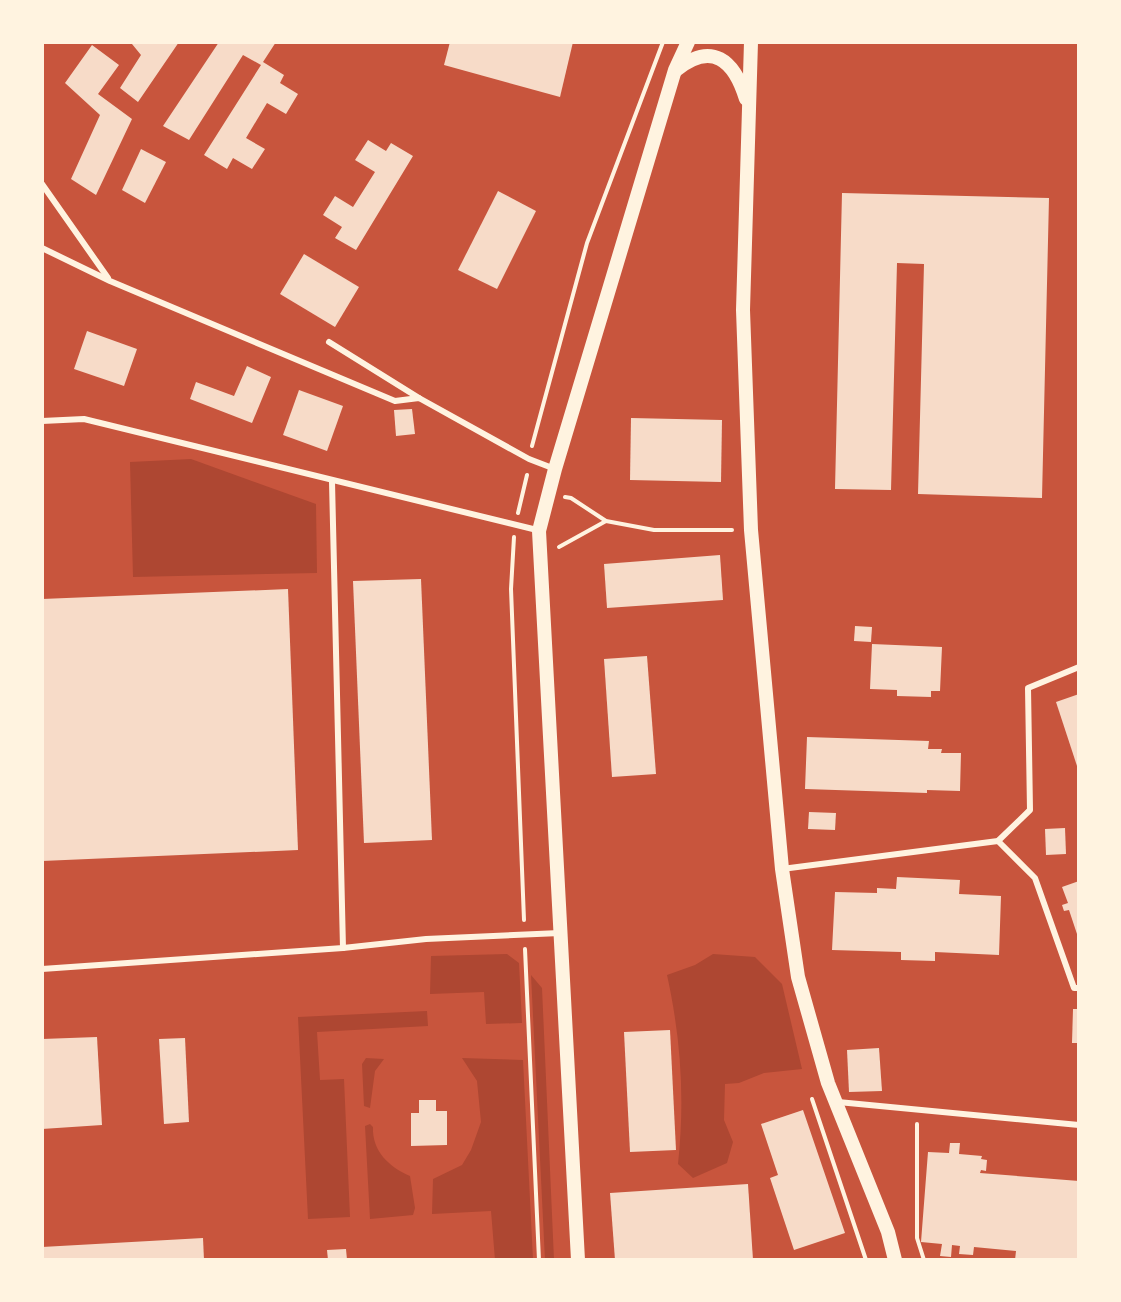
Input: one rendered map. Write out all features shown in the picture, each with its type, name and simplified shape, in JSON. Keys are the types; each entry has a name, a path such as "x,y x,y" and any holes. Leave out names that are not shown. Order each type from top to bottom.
{"street":[{"path":"578,1260 539,531 675,70 688,42"},
{"path":"751,42 743,310 751,530 782,869 798,977 834,1101 888,1232 895,1260"},
{"path":"675,70 689,59 705,55 718,57 730,66 742,86 749,112"}],"lane":[{"path":"42,184 110,281"},
{"path":"42,248 110,281 395,401 419,398"},
{"path":"329,342 419,398 529,459 555,469"},
{"path":"42,421 84,419 539,531"},
{"path":"332,482 343,948"},
{"path":"782,869 998,841 1030,810 1028,688 1079,667"},
{"path":"998,841 1035,878 1074,988 1079,988"},
{"path":"42,969 343,948 426,939 560,933"},
{"path":"834,1101 1079,1125"}],"path":[{"path":"571,498 606,521 654,530 751,530"},
{"path":"539,559 606,521"},
{"path":"809,1090 866,1260"},
{"path":"917,1109 917,1238 924,1260"}],"shaded area":[{"path":"191,459 316,504 317,573 133,577 130,462"},
{"path":"507,954 519,963 522,1023 486,1024 484,992 430,994 431,956"},
{"path":"713,954 755,957 782,984 802,1069 764,1073 739,1083 725,1084 724,1120 733,1142 727,1163 693,1178 678,1164 680,1069 676,1022 667,975 695,965"},
{"path":"531,975 542,988 554,1260 545,1260"},
{"path":"427,1011 428,1026 317,1032 320,1080 344,1079 350,1217 308,1219 298,1017"},
{"path":"366,1058 384,1059 375,1071 370,1108 364,1106 362,1064"},
{"path":"462,1058 523,1060 533,1260 495,1260 491,1211 432,1214 433,1179 462,1165 481,1122 477,1081"},
{"path":"370,1124 375,1144 383,1157 410,1176 415,1208 413,1215 370,1219 365,1126"}],"building":[{"path":"133,42 179,42 138,102 120,88 141,55"},
{"path":"219,42 276,42 263,62 284,75 280,83 298,94 286,114 267,103 246,138 265,149 252,169 233,158 227,169 204,155 261,65 243,55 189,140 163,126"},
{"path":"450,42 573,42 560,97 444,65"},
{"path":"92,45 119,65 98,94 132,119 96,195 71,179 100,115 65,83"},
{"path":"368,140 386,151 391,143 413,156 356,250 335,238 342,227 323,215 335,196 353,207 375,172 355,160"},
{"path":"141,149 166,162 145,203 122,190"},
{"path":"498,191 536,211 497,289 458,270"},
{"path":"842,193 1049,198 1042,498 918,494 924,264 897,263 891,490 835,489"},
{"path":"304,254 359,287 335,327 280,294"},
{"path":"87,331 137,349 124,386 74,369"},
{"path":"247,366 271,377 252,423 190,399 196,382 234,396"},
{"path":"299,390 343,406 327,451 283,435"},
{"path":"412,409 415,434 396,436 394,410"},
{"path":"631,418 722,420 721,482 630,480"},
{"path":"720,555 723,600 607,608 604,564"},
{"path":"421,579 432,840 364,843 353,581"},
{"path":"288,589 298,850 42,861 42,599"},
{"path":"855,626 872,627 871,642 854,641"},
{"path":"872,644 942,647 940,691 931,691 931,697 897,696 897,690 870,689"},
{"path":"647,656 656,774 612,777 604,659"},
{"path":"1079,694 1079,769 1078,769 1056,702"},
{"path":"807,737 929,741 928,749 942,749 941,753 961,753 960,791 927,790 927,793 805,789"},
{"path":"809,812 836,813 835,830 808,829"},
{"path":"1065,828 1066,854 1046,855 1045,829"},
{"path":"897,877 960,880 959,894 1001,896 999,955 935,952 935,961 901,960 901,952 832,950 835,892 877,893 877,888 896,889"},
{"path":"1079,881 1078,937 1069,910 1064,911 1062,905 1068,903 1062,887"},
{"path":"1073,1009 1079,1009 1079,1043 1072,1043"},
{"path":"670,1030 676,1150 630,1152 624,1032"},
{"path":"97,1037 102,1125 42,1129 42,1039"},
{"path":"185,1038 189,1122 164,1124 159,1039"},
{"path":"879,1048 882,1091 849,1092 847,1050"},
{"path":"419,1100 436,1100 436,1111 447,1111 447,1145 411,1146 411,1113 419,1113"},
{"path":"803,1110 845,1233 794,1250 770,1178 778,1175 761,1124"},
{"path":"950,1143 960,1143 959,1154 982,1156 981,1159 987,1160 986,1171 981,1170 980,1173 1079,1181 1079,1260 1015,1260 1016,1251 974,1247 973,1255 959,1254 960,1246 952,1245 951,1257 940,1256 942,1244 921,1242 928,1152 949,1153"},
{"path":"748,1184 753,1260 615,1260 610,1193"},
{"path":"203,1238 204,1260 42,1260 42,1247"},
{"path":"346,1249 347,1260 328,1260 327,1250"}]}
